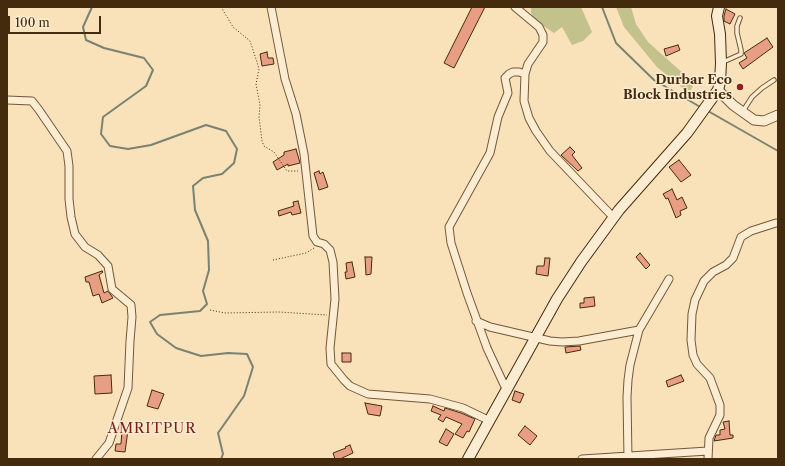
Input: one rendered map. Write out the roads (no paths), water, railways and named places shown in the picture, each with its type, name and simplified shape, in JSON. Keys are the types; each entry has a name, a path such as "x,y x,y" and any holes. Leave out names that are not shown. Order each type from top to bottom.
{"main road":[{"path":"468,459 507,391 556,299 581,262 614,218 687,133 716,93 720,82 721,63 720,34 717,16 719,7"}],"street":[{"path":"271,7 285,79 304,154 313,236 317,242 324,244 330,250 333,262 335,299 330,348 331,364 350,386 368,394 430,399 463,408 490,421"},
{"path":"515,7 539,27 543,35 543,42 528,64 525,74 524,101 529,118 550,151 614,218"},
{"path":"507,391 476,321 451,243 449,227 490,153 498,117 508,93 505,78 513,72 525,74"},
{"path":"716,93 742,113 754,120 764,120 778,115"},
{"path":"7,100 32,101 67,151 71,218 76,234 86,247 98,255 108,266 112,289 131,304 132,317 128,388 110,443 96,459"},
{"path":"582,459 708,455 709,438 720,415 720,405 710,378 697,364 693,355 691,340 692,314 695,300 704,282 714,272 726,265 733,258 741,237 751,231 776,223"},
{"path":"628,457 628,380 639,330 669,279"},
{"path":"476,321 490,327 550,341 562,342 579,341 639,330"}],"lane":[{"path":"721,63 741,54 737,33 737,26 740,18"},
{"path":"742,113 752,96 774,80"}],"waterway":[{"path":"92,7 83,27 86,40 104,48 144,58 153,70 146,86 103,117 101,134 110,146 128,149 151,145 206,125 226,131 237,149 234,163 222,174 203,178 193,186 195,210 208,241 209,270 203,291 207,304 200,311 160,315 150,322 157,334 176,348 201,356 228,353 247,354 253,367 244,396 218,433 223,454 221,459"},
{"path":"602,7 616,43 654,80 702,108"},
{"path":"708,111 778,151"}],"place":[{"name":"Durbar Eco Block Industries","path":"740,87"}],"district":[{"name":"AMRITPUR","path":"152,429"}]}
